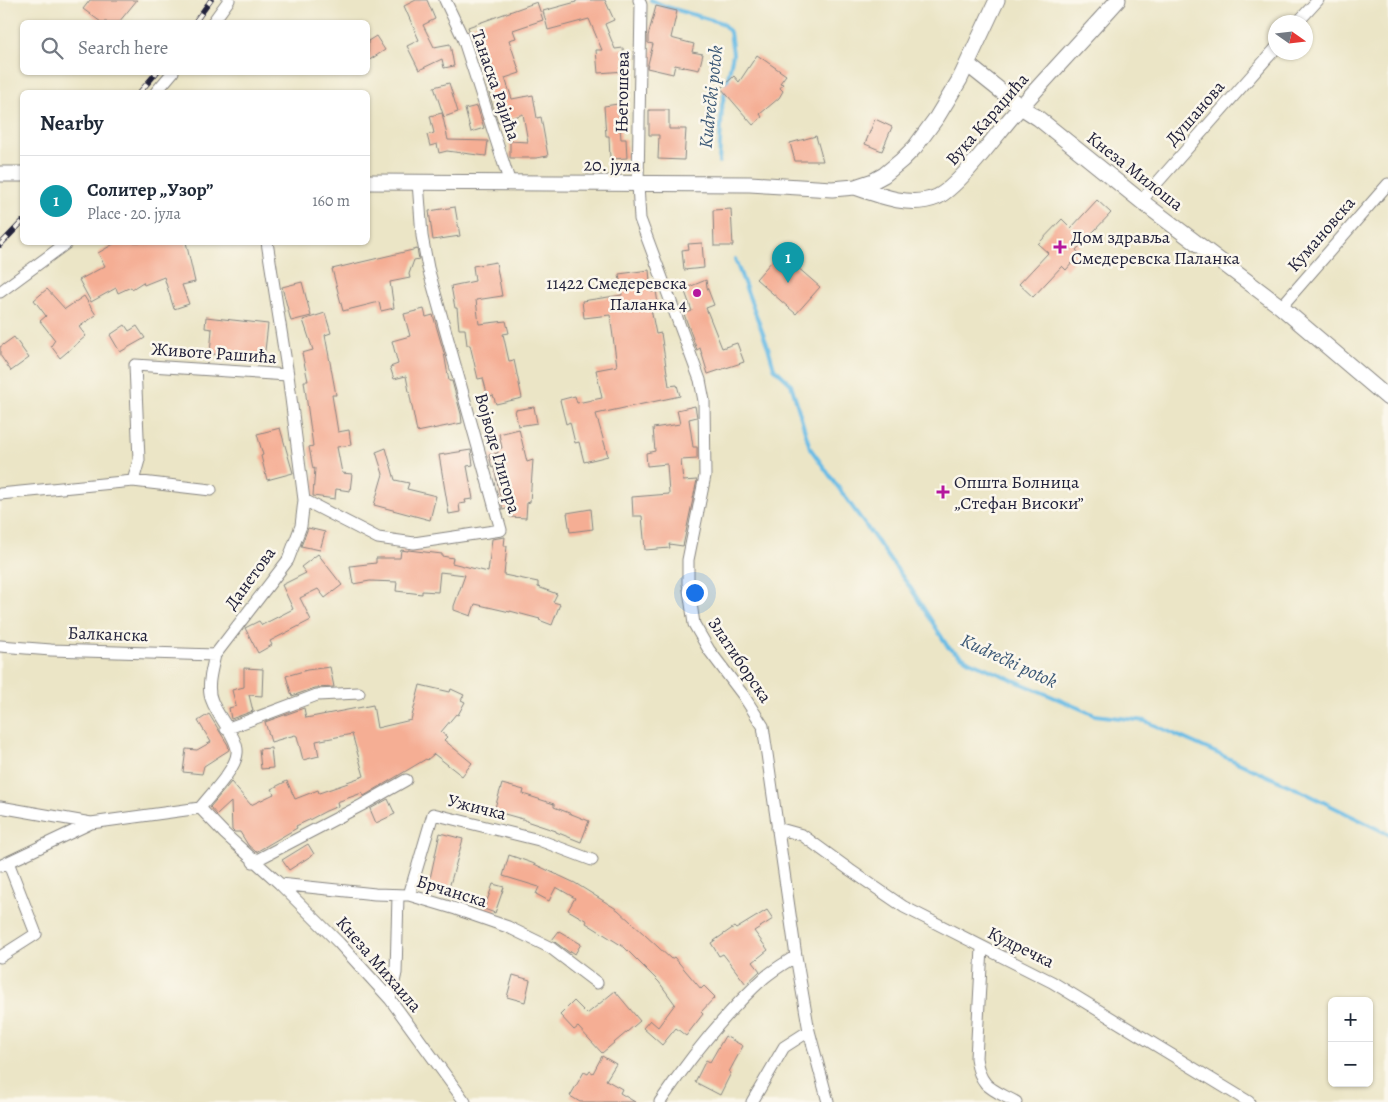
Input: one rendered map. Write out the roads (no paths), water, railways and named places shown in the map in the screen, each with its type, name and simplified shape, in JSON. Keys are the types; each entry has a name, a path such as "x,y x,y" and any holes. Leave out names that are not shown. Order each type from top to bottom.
{"street":[{"path":"214,20 229,0"},
{"name":"Танаска Рајића","path":"445,0 463,38 510,183"},
{"name":"Његошева","path":"638,184 641,5 639,0"},
{"path":"855,187 884,175 915,147 949,98 997,0"},
{"name":"Вука Караџића","path":"855,187 894,199 920,200 938,196 956,182 1118,0"},
{"path":"1304,15 1318,0"},
{"name":"Душанова","path":"1142,201 1268,57"},
{"name":"Кнеза Милоша","path":"967,64 1281,307 1388,398"},
{"path":"158,90 170,75"},
{"path":"0,174 20,174"},
{"name":"20. јула","path":"370,182 750,184 839,189 855,187"},
{"name":"Војводе Глигора","path":"304,500 378,538 414,543 502,530 428,268 422,236 418,182"},
{"name":"Златиборска","path":"638,184 640,219 700,380 704,401 705,476 688,560 688,583 694,624 708,650 743,695 763,726 796,956 809,1030 828,1102"},
{"name":"Кумановска","path":"1281,307 1388,184"},
{"path":"0,292 64,245"},
{"name":"Данетова","path":"200,808 233,765 237,753 235,742 211,700 211,672 215,655 288,560 301,526 304,500 288,375 267,245"},
{"name":"Животе Рашића","path":"133,481 139,460 135,365 288,375"},
{"path":"0,494 133,481 211,490"},
{"name":"Балканска","path":"0,646 51,650 215,655"},
{"path":"226,729 317,696 359,693"},
{"path":"0,957 36,934 4,864 91,823 200,808 253,862 406,780"},
{"path":"0,807 91,823"},
{"name":"Ужичка","path":"403,895 433,814 539,840 592,860"},
{"name":"Кудречка","path":"777,828 802,835 904,907 1052,982 1249,1102"},
{"name":"Кнеза Михаила","path":"253,862 280,884 390,998 465,1102"},
{"name":"Брчанска","path":"280,884 403,895 508,927 551,948 597,983"},
{"path":"390,998 396,973 403,895"},
{"path":"982,948 976,1058 978,1072 986,1086 1016,1102"},
{"path":"660,1102 683,1069 727,1015 765,977 796,956"},
{"path":"752,1102 784,1047 809,1030"}],"waterway":[{"name":"Kudrečki potok","path":"651,0 667,7 722,23 730,32 733,54 722,106 719,162"},
{"name":"Kudrečki potok","path":"735,259 774,368 791,384 810,448 912,590 948,647 969,661 1095,715 1145,721 1299,790 1388,834"}],"railway":[{"path":"196,20 211,0"},
{"path":"142,90 154,75"},
{"path":"0,245 20,224"}],"place":[{"name":"Дом здравља Смедеревска Паланка","path":"1060,247"},
{"name":"Солитер „Узор”","path":"788,283"},
{"name":"11422 Смедеревска Паланка 4","path":"697,293"},
{"name":"Општа Болница „Стефан Високи”","path":"943,492"}]}
